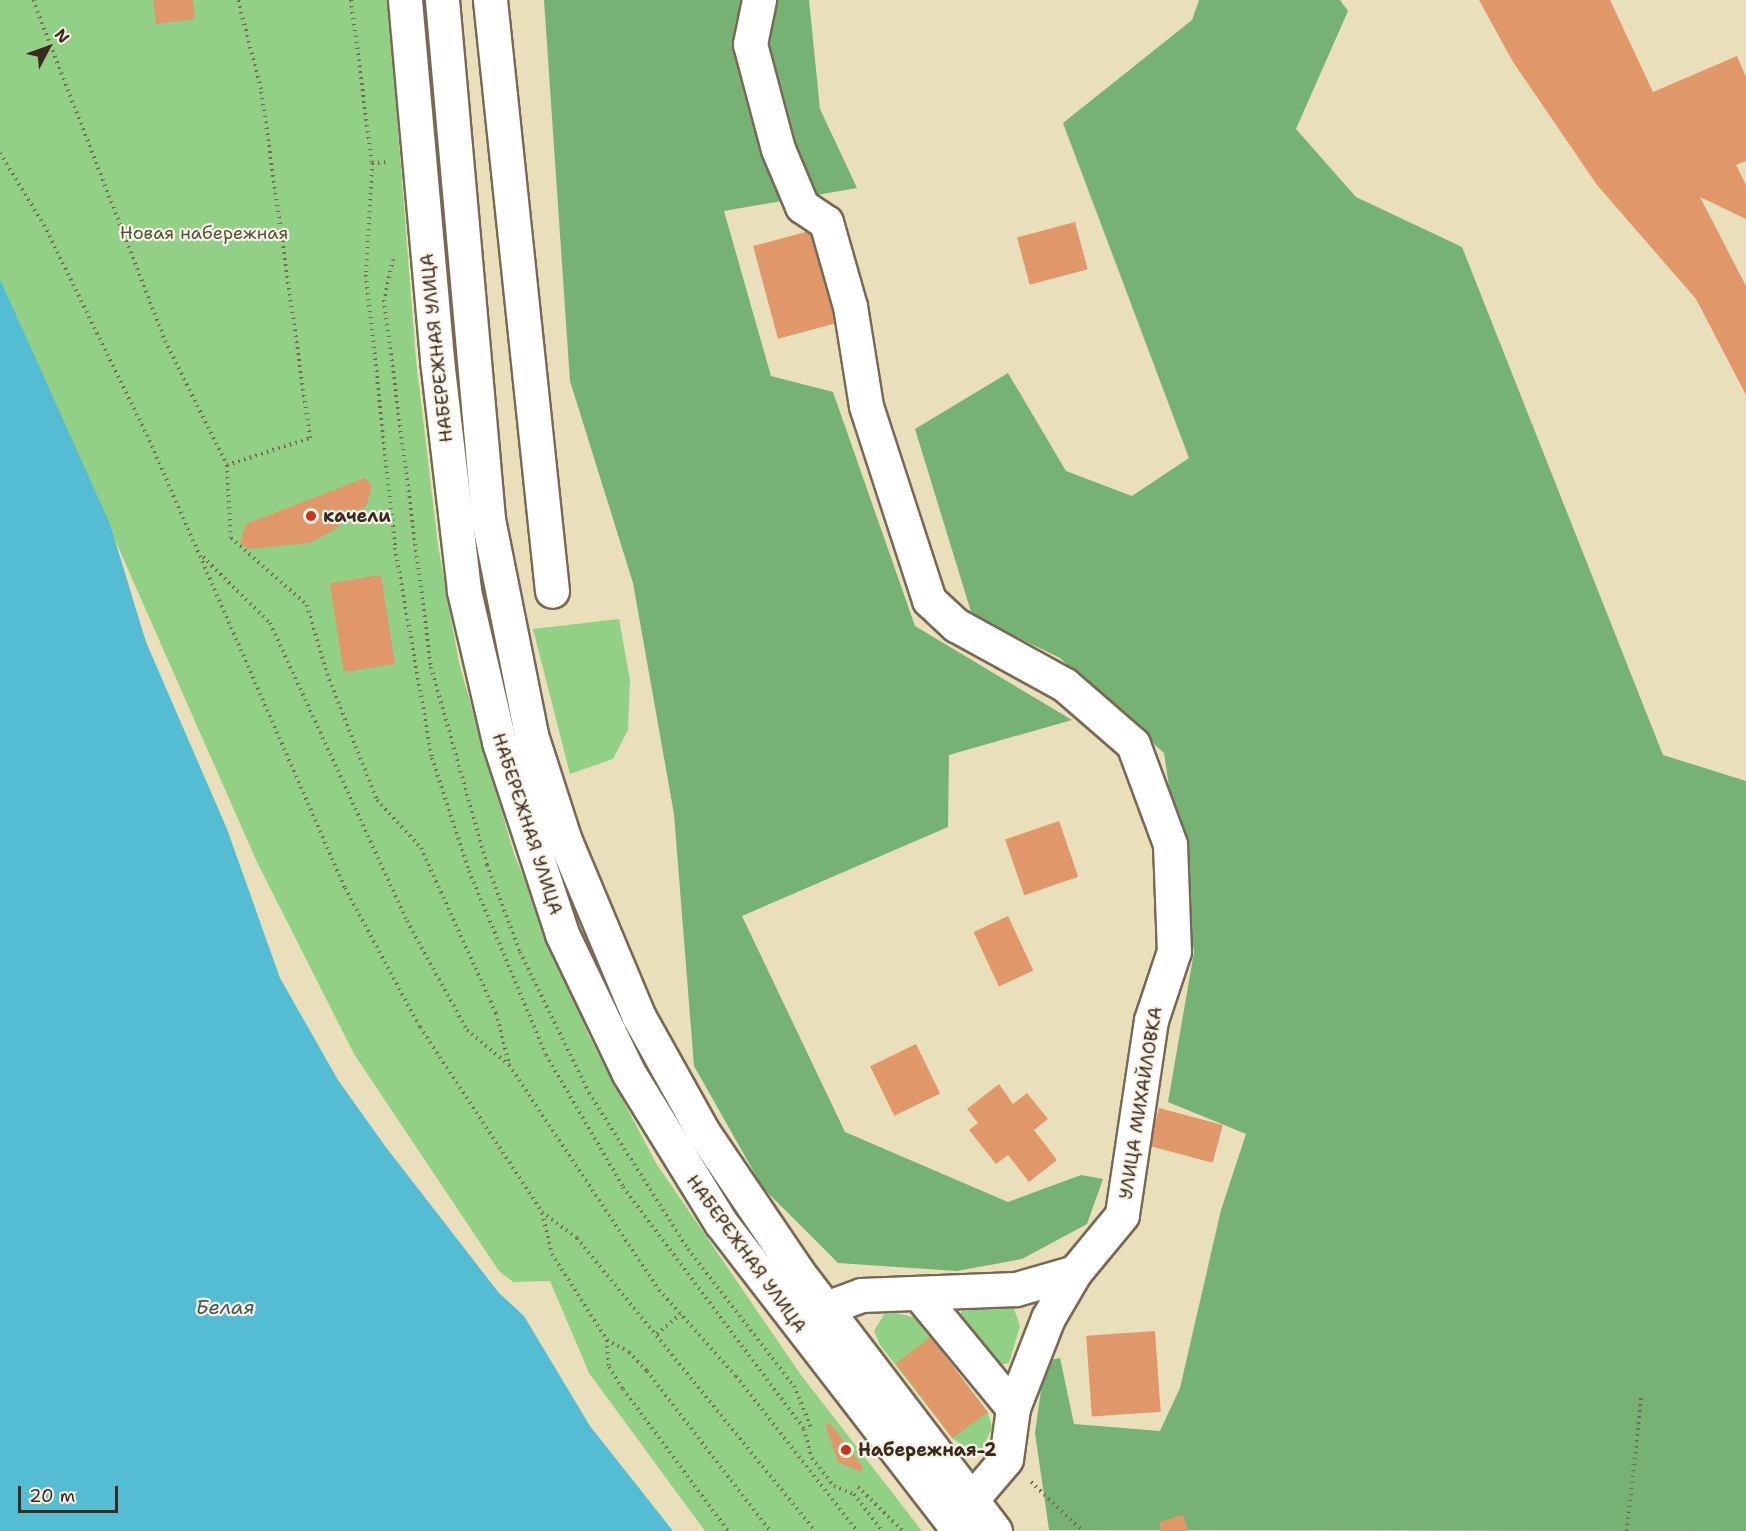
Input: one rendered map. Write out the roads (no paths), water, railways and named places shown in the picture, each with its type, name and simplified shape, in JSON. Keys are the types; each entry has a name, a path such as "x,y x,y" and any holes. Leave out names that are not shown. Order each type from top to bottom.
{"street":[{"name":"НАБЕРЕЖНАЯ УЛИЦА","path":"405,0 435,349 464,591 499,742 562,934 614,1047 721,1223 959,1531"},
{"name":"НАБЕРЕЖНАЯ УЛИЦА","path":"442,0 488,519 499,586 531,735 564,838 624,985 703,1132 826,1308 995,1531"},
{"path":"490,0 552,591"},
{"name":"УЛИЦА МИХАЙЛОВКА","path":"759,0 750,44 778,149 802,206 826,222 850,306 866,406 929,600 956,625 1065,685 1133,744 1170,844 1174,951 1151,1020 1122,1215 1075,1272 1048,1318 1013,1408 1006,1459 972,1499"},
{"path":"464,591 499,586"},
{"path":"826,1308 861,1295 921,1296 1016,1289 1075,1272"},
{"path":"921,1296 1013,1408"}],"water":[{"name":"Белая","path":"0,279 110,524 146,642 227,829 280,978 338,1080 385,1146 499,1293 524,1316 590,1426 673,1531 0,1531"}],"place":[{"name":"качели","path":"311,516"},
{"name":"Набережная-2","path":"846,1450"}],"park label":[{"name":"Новая набережная","path":"204,233"}]}
